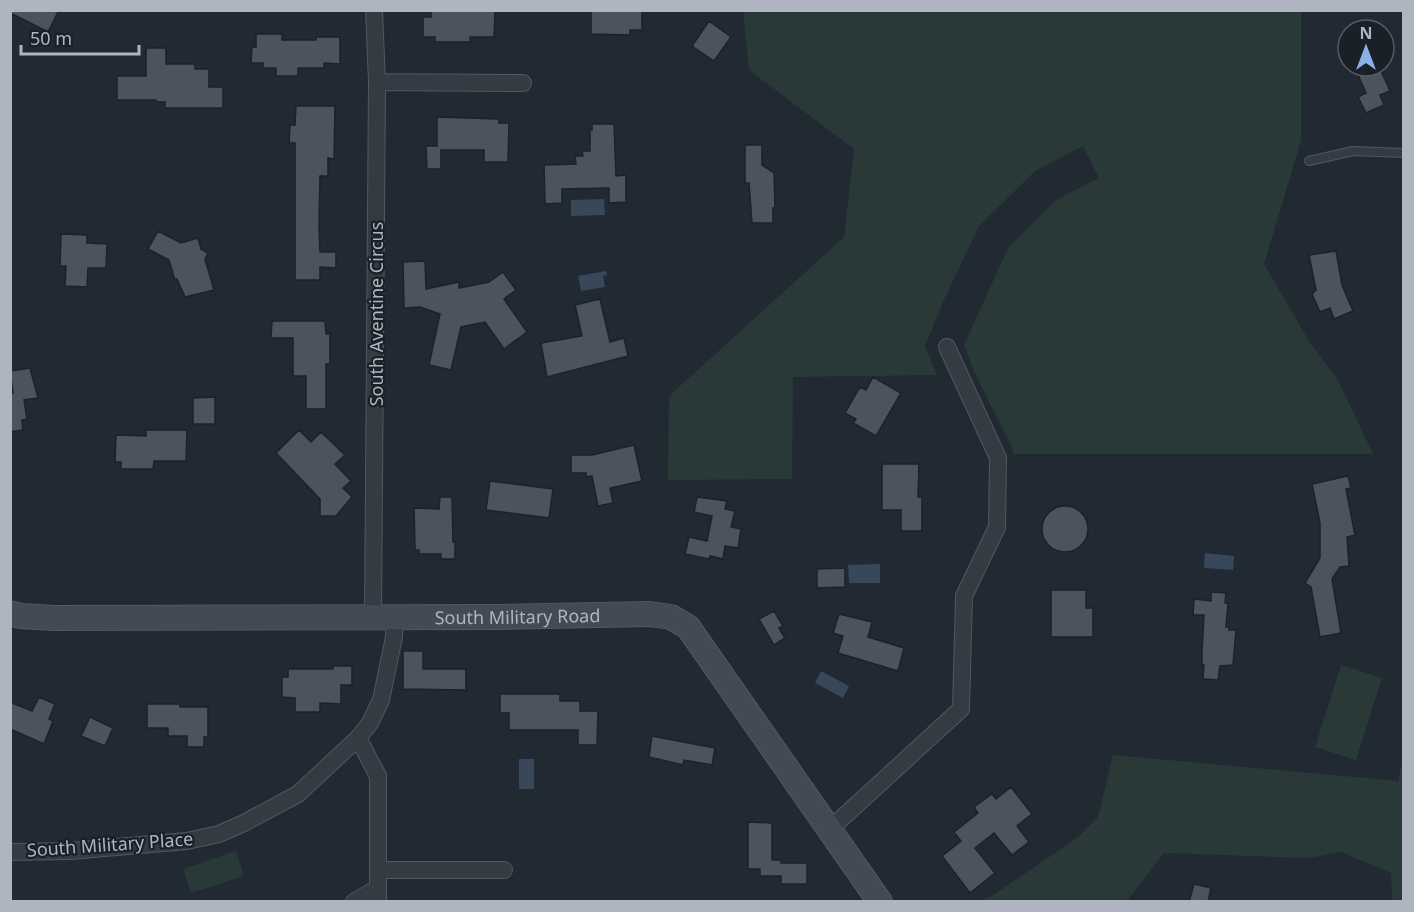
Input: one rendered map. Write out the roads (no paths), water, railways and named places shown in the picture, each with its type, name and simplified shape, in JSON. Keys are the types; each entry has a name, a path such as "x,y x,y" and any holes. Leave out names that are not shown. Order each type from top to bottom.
{"street":[{"name":"South Aventine Circus","path":"374,10 377,82 384,617"},
{"path":"377,82 523,82"},
{"path":"830,830 961,709 963,596 997,527 998,458 947,347"},
{"name":"South Military Road","path":"10,613 20,616 54,618 650,614 680,621 688,627 880,902"},
{"name":"South Military Place","path":"10,852 187,841 219,834 298,794 358,738 370,723 381,700 393,637 384,617"},
{"path":"354,902 378,895 379,870 378,776 358,738"},
{"path":"379,870 504,870"}],"lane":[{"path":"1309,161 1353,151 1404,153"}],"water":[{"path":"604,199 605,215 571,216 571,200"},
{"path":"606,271 607,275 603,276 605,287 581,291 578,276"},
{"path":"1205,553 1234,556 1233,570 1204,568"},
{"path":"880,564 880,583 849,583 848,565"},
{"path":"821,671 849,686 843,698 815,683"},
{"path":"519,759 534,759 534,789 519,789"}]}
